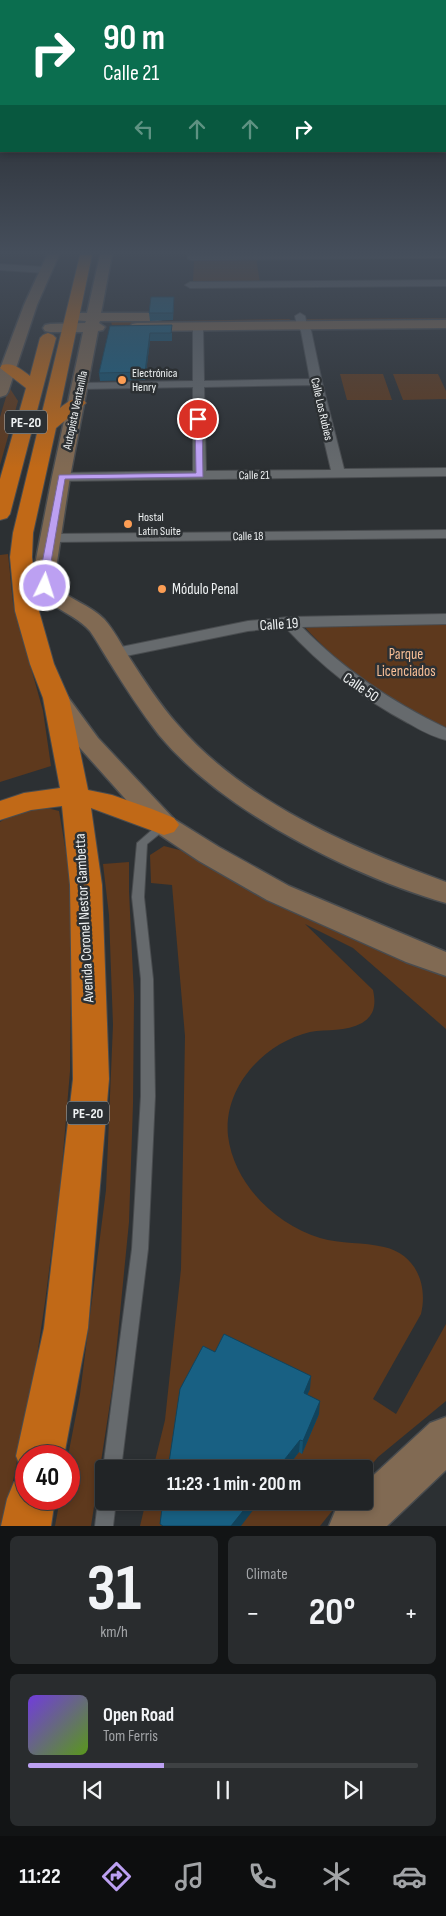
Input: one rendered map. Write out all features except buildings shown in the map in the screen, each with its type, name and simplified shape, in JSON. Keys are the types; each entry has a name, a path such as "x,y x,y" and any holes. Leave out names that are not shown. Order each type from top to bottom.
{"highway":[{"name":"PE-20","path":"0,514 35,387 57,326"},
{"name":"Avenida Coronel Nestor Gambetta","path":"42,1445 66,1328 91,1078 86,885 75,796 56,698 42,664 27,611 22,557 23,533 47,426 58,326"},
{"path":"8,368 35,387"},
{"path":"47,426 79,394"},
{"path":"0,811 29,801 51,797 75,796 116,805 164,825"},
{"path":"26,1526 29,1510"}],"street":[{"path":"0,392 24,326"},
{"name":"Autopista Ventanilla","path":"92,326 61,477 44,581 48,592 90,618 165,725 194,756 240,792 302,831 370,864 446,893"},
{"path":"198,326 197,384 200,476"},
{"name":"Calle Los Rubies","path":"304,326 338,474"},
{"path":"79,394 197,384 316,382"},
{"name":"Calle 21","path":"61,477 446,472"},
{"name":"Calle 18","path":"51,538 446,534"},
{"name":"Calle 19","path":"116,653 248,626 289,622 446,619"},
{"name":"Calle 50","path":"289,622 314,650 345,677 405,716 446,735"},
{"path":"56,698 89,743 164,825 209,854 278,893 417,954 446,964"},
{"path":"353,1526 446,1439"}],"lane":[{"path":"113,1460 140,1249 148,1096 147,979 138,896 142,842 164,825"},
{"path":"104,1526 106,1510"}],"green space":[{"path":"340,374 383,374 392,400 347,400"},
{"path":"393,374 438,374 446,391 446,399 403,400"},
{"path":"9,387 18,401 0,465 0,417"},
{"path":"8,554 13,603 43,711 51,766 0,782 0,555"},
{"name":"Parque Licenciados","path":"446,624 446,728 406,708 369,684 334,656 303,625"},
{"path":"43,807 59,811 72,888 70,1071 61,1178 34,1376 20,1445 15,1445 15,1471 4,1526 0,1526 0,822 8,817"},
{"path":"164,846 191,853 446,971 446,1029 353,948 305,924 373,990 374,1009 366,1020 356,1026 310,1032 277,1046 250,1070 240,1084 232,1101 228,1118 228,1136 232,1154 239,1170 259,1200 273,1212 303,1232 320,1238 376,1245 395,1251 404,1256 417,1272 423,1292 421,1314 373,1399 396,1414 446,1324 446,1401 373,1463 373,1460 155,1460 165,1420 181,1269 185,1036 172,885 151,883 150,855"},
{"path":"129,862 134,996 129,1222 113,1384 101,1460 95,1460 95,1500 91,1526 55,1526 58,1510 80,1510 80,1445 70,1445 80,1394 106,1190 113,1025 109,915 103,864"},
{"path":"144,1510 333,1510 320,1526 140,1526"}],"place":[{"name":"Electrónica Henry","path":"122,380"},
{"name":"Hostal Latin Suite","path":"128,524"},
{"name":"Módulo Penal","path":"162,589"}],"route":[{"path":"45,586 44,574 61,477 200,476 198,419"}]}
